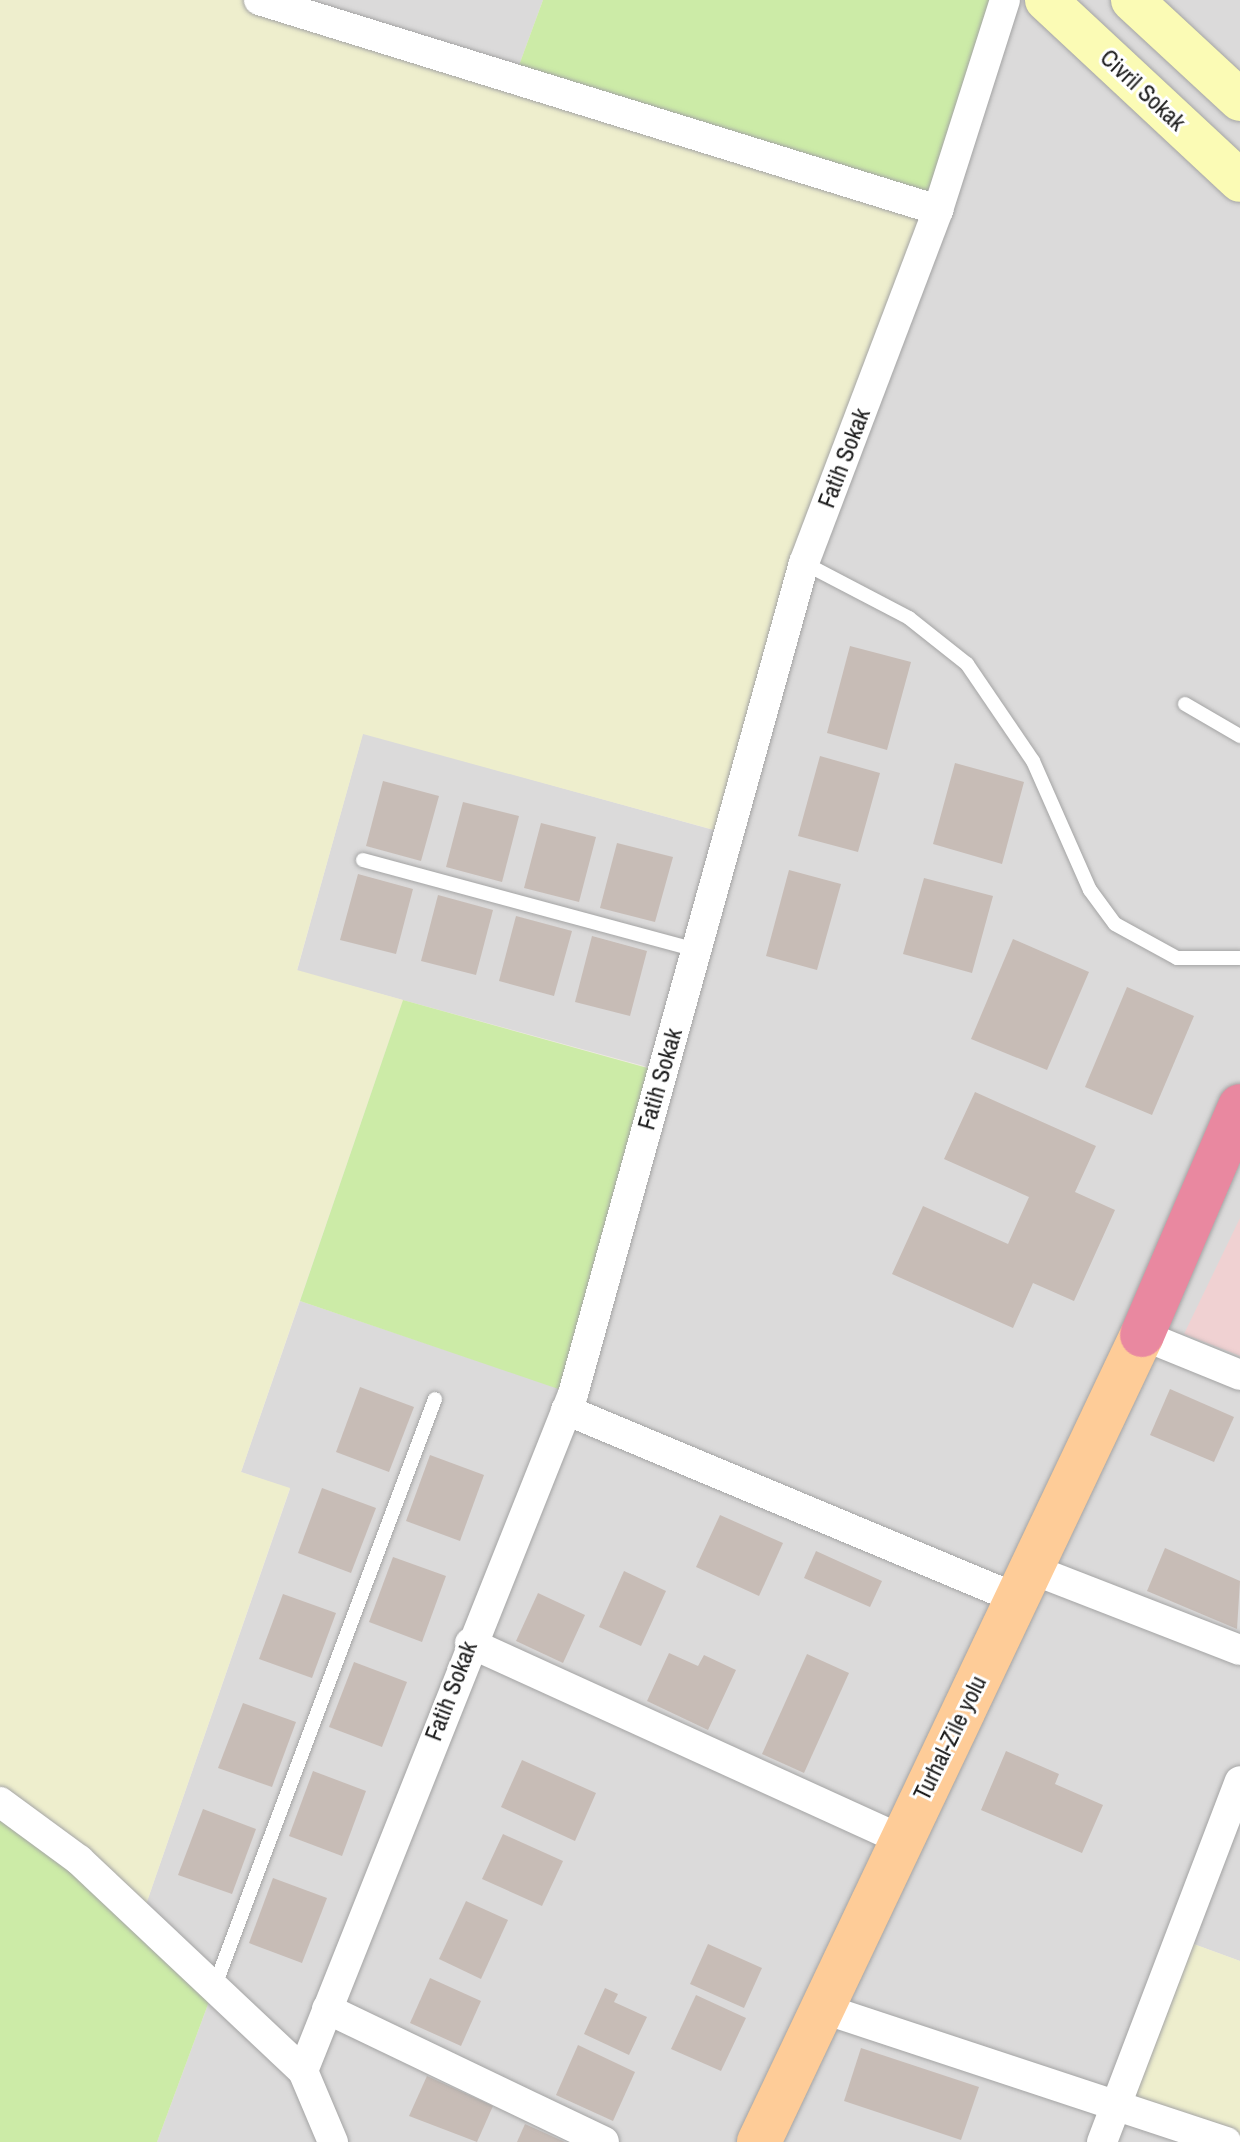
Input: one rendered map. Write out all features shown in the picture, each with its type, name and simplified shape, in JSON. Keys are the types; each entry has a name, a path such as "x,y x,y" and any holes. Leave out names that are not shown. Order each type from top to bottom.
{"highway":[{"path":"1142,1335 1240,1106"},
{"path":"1142,1335 1240,1141"}],"main road":[{"name":"Turhal-Zile yolu","path":"759,2142 1142,1335"}],"street":[{"path":"259,0 938,210"},
{"name":"Fatih Sokak","path":"303,2071 470,1643 566,1410 804,563 938,210 1005,0"},
{"name":"Civril Sokak","path":"1046,0 1240,181"},
{"path":"1132,0 1238,96"},
{"path":"1142,1335 1240,1375"},
{"path":"566,1410 1024,1584 1240,1650"},
{"path":"470,1643 901,1839"},
{"path":"1102,2142 1240,1781"},
{"path":"0,1802 79,1860 303,2071 333,2142"},
{"path":"821,2008 1226,2142"},
{"path":"327,2009 604,2142"}],"lane":[{"path":"804,563 909,618 967,664 1020,738 1090,890 1115,924 1177,958 1240,958"},
{"path":"1185,704 1240,736"},
{"path":"363,860 696,950"},
{"path":"214,1988 435,1399"}],"shaded area":[{"path":"259,0 543,0 514,79"},
{"path":"1005,0 1240,0 1240,1961 1180,1939 1226,2142 157,2142 214,1988 141,1919 290,1489 241,1472 300,1301 573,1393 662,1071 297,971 363,733 728,834"},
{"path":"1240,1218 1240,1356 1184,1334"}],"green space":[{"path":"0,0 259,0 938,210 729,834 363,734 297,970 403,1000 241,1472 290,1488 141,1919 0,1802"},
{"path":"543,0 1005,0 938,210 514,79"},
{"path":"403,1000 662,1072 573,1394 300,1301"},
{"path":"0,1802 214,1988 157,2142 0,2142"},
{"path":"1180,1939 1240,1961 1240,2142 1117,2106"}],"building":[{"path":"850,646 911,662 887,750 827,733"},
{"path":"820,756 880,773 858,852 798,836"},
{"path":"955,763 1024,782 1002,864 933,844"},
{"path":"383,781 439,796 421,861 366,846"},
{"path":"463,802 519,816 502,882 446,867"},
{"path":"541,823 596,837 579,902 524,888"},
{"path":"617,843 673,857 655,922 600,908"},
{"path":"789,870 841,884 817,970 766,956"},
{"path":"358,874 413,889 396,954 340,940"},
{"path":"924,878 993,896 972,973 903,954"},
{"path":"438,895 493,910 476,975 421,961"},
{"path":"516,916 572,931 554,996 499,981"},
{"path":"592,936 647,951 630,1016 575,1002"},
{"path":"1013,939 1089,972 1047,1070 971,1039"},
{"path":"1127,987 1194,1016 1152,1115 1085,1087"},
{"path":"975,1092 1096,1146 1075,1192 1115,1210 1074,1301 1033,1283 1013,1328 892,1274 923,1206 1008,1244 1029,1197 944,1159"},
{"path":"360,1387 414,1407 389,1472 336,1452"},
{"path":"1170,1389 1234,1417 1214,1462 1150,1435"},
{"path":"430,1455 484,1475 460,1541 406,1521"},
{"path":"322,1488 376,1508 351,1573 298,1553"},
{"path":"720,1515 783,1543 759,1596 696,1567"},
{"path":"1165,1548 1240,1581 1237,1629 1147,1591"},
{"path":"816,1551 882,1581 870,1607 804,1578"},
{"path":"393,1557 446,1576 422,1642 369,1622"},
{"path":"624,1571 666,1591 641,1646 599,1627"},
{"path":"538,1593 585,1615 563,1663 516,1641"},
{"path":"283,1594 336,1613 312,1678 259,1659"},
{"path":"669,1653 698,1666 704,1655 736,1670 708,1730 647,1701"},
{"path":"807,1654 849,1673 804,1773 762,1754"},
{"path":"354,1662 407,1682 382,1747 329,1727"},
{"path":"243,1703 296,1722 272,1787 218,1768"},
{"path":"1006,1751 1059,1774 1055,1784 1103,1805 1082,1853 981,1810"},
{"path":"522,1760 596,1793 575,1841 501,1807"},
{"path":"313,1771 366,1791 342,1856 289,1836"},
{"path":"203,1809 256,1829 232,1894 178,1875"},
{"path":"503,1834 563,1861 542,1906 482,1879"},
{"path":"273,1878 327,1898 302,1963 249,1943"},
{"path":"466,1901 508,1920 481,1979 439,1959"},
{"path":"708,1944 762,1968 744,2008 690,1984"},
{"path":"430,1978 481,2001 461,2046 410,2023"},
{"path":"605,1988 618,1994 614,2002 647,2017 629,2055 584,2034"},
{"path":"696,1995 746,2018 721,2071 671,2049"},
{"path":"578,2045 635,2072 613,2121 556,2095"},
{"path":"861,2048 979,2087 961,2140 844,2101"},
{"path":"427,2076 493,2106 477,2142 409,2116"},
{"path":"525,2124 565,2142 517,2142"}]}
